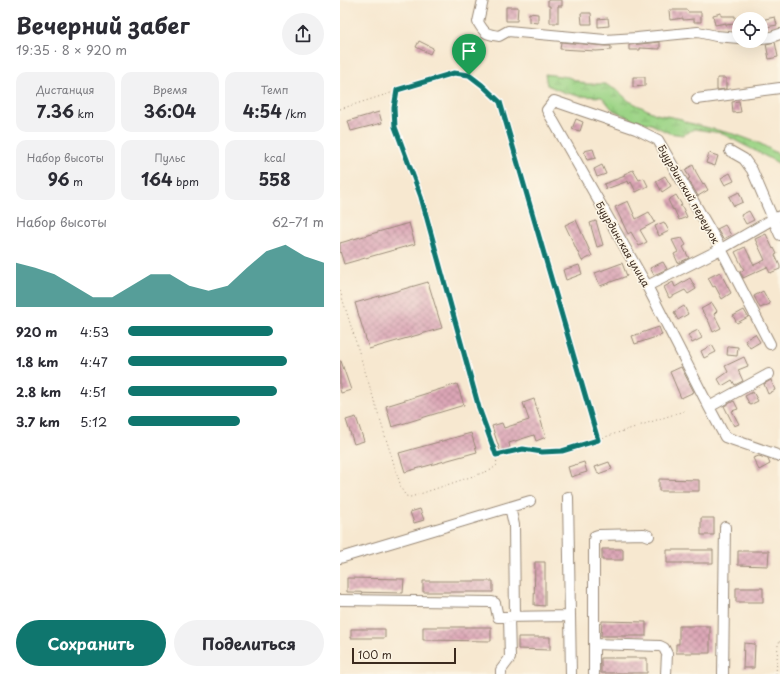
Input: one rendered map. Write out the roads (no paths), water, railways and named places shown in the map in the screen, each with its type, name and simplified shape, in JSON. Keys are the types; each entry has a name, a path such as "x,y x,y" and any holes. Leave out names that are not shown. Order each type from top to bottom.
{"street":[{"path":"483,0 478,22 483,31 499,36 508,31 605,40 698,32 732,37"},
{"path":"768,37 780,34"},
{"path":"697,99 780,88"},
{"name":"Буурдинская улица","path":"658,140 636,128 554,101 547,110 647,286 725,437 780,456"},
{"name":"Буурдинский переулок","path":"658,140 720,249 770,344"},
{"path":"730,151 744,159 752,170 777,218 780,235"},
{"name":"Буурдинский переулок","path":"647,286 777,218"},
{"path":"709,407 769,374"},
{"path":"568,497 571,674"},
{"path":"340,558 530,501"},
{"path":"501,674 501,670 510,658 514,525 510,507"},
{"path":"723,674 725,527"},
{"path":"594,674 595,536 598,534 644,534 649,536"},
{"path":"340,600 492,602 495,603 498,617 570,616"},
{"path":"594,644 660,646 664,648 667,654 666,674"}]}
